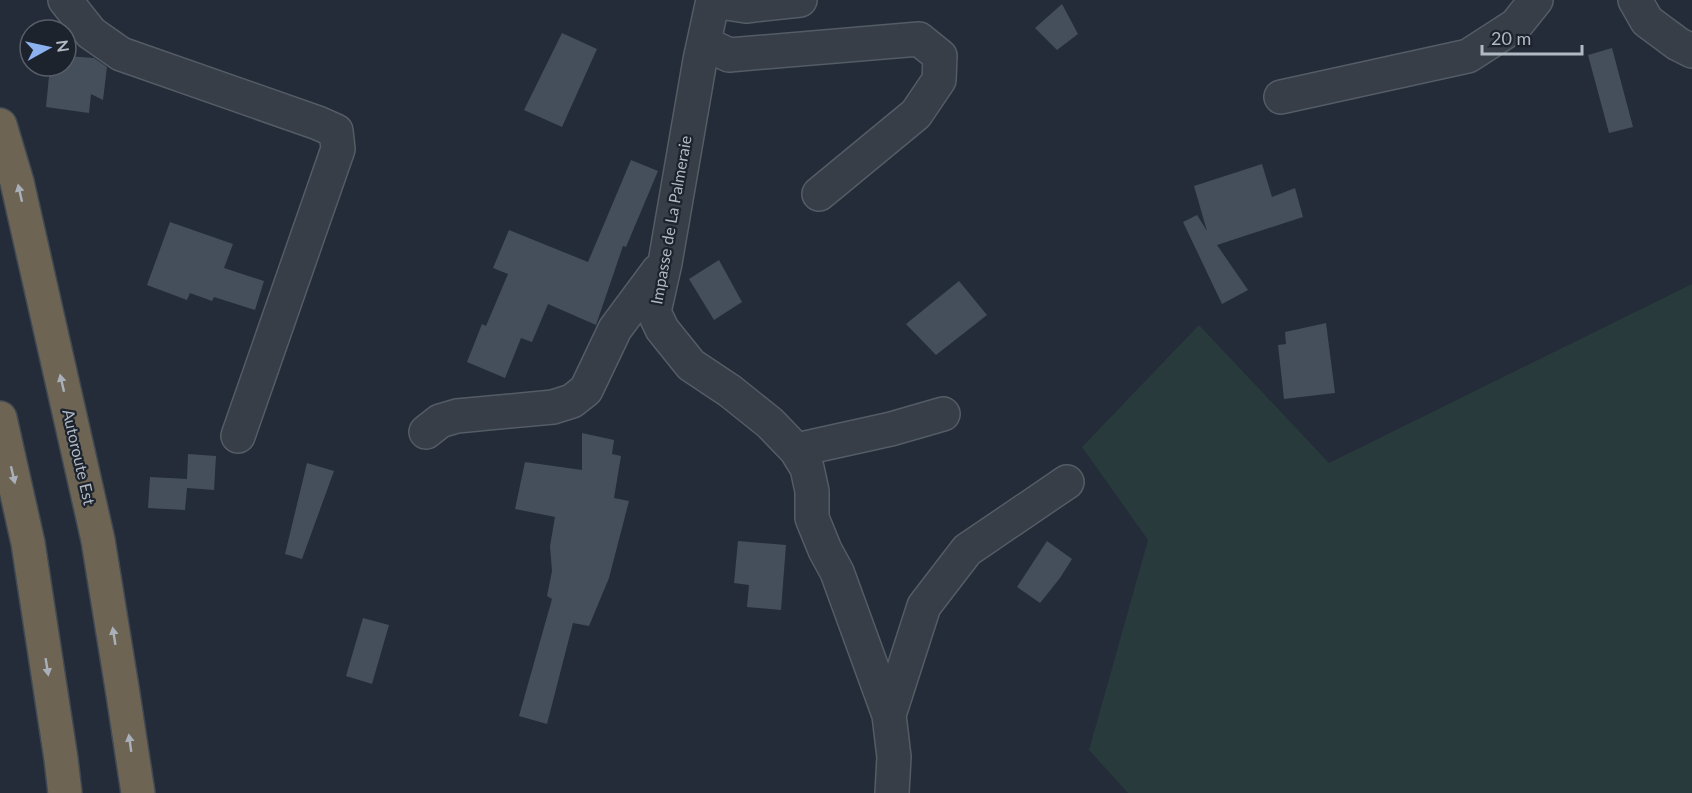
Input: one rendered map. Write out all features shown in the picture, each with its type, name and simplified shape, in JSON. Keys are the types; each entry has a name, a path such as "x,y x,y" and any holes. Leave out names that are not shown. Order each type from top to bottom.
{"highway":[{"name":"Autoroute Est","path":"0,125 17,182 98,540 138,793"},
{"path":"0,418 28,543 65,793"}],"street":[{"path":"65,0 91,33 121,54 336,131 338,150 238,436"},
{"path":"713,1 746,6 800,0"},
{"path":"1281,97 1468,56 1515,25 1536,0"},
{"path":"1635,0 1647,21 1677,44 1692,51"},
{"name":"Impasse de La Palmeraie","path":"713,1 654,312 662,329 691,365 730,391 770,423 796,450 807,468 812,491 812,518 837,572 889,715 894,757 892,793"},
{"path":"704,43 729,55 919,39 940,56 939,80 916,114 819,194"},
{"path":"426,432 440,421 457,416 553,407 572,401 586,390 615,329 665,263"},
{"path":"796,450 891,429 943,414"},
{"path":"889,715 924,606 967,550 1066,482"}],"shaded area":[{"path":"1692,284 1692,793 1128,793 1089,750 1148,540 1082,447 1199,325 1329,463"}],"building":[{"path":"1062,4 1078,34 1057,50 1035,28"},
{"path":"562,33 597,49 562,127 524,110"},
{"path":"1612,48 1633,127 1609,133 1588,55"},
{"path":"78,57 94,58 107,67 103,100 91,94 89,113 46,107 49,78 78,78"},
{"path":"631,160 658,171 626,247 623,246 596,325 548,304 532,342 521,338 505,378 467,362 482,324 486,326 508,274 493,268 509,230 588,262"},
{"path":"1262,164 1272,197 1295,188 1303,217 1217,245 1248,290 1222,304 1183,222 1197,215 1207,231 1194,186"},
{"path":"170,222 233,244 224,268 264,281 255,310 214,297 212,301 190,293 187,300 147,285"},
{"path":"719,260 742,302 714,320 689,279"},
{"path":"959,281 987,315 936,355 906,324"},
{"path":"1326,323 1335,393 1284,399 1278,345 1286,344 1285,332"},
{"path":"582,433 614,440 612,454 621,456 614,498 629,501 609,578 589,626 573,623 547,724 519,716 552,599 547,596 552,571 550,546 555,517 515,509 525,462 582,470"},
{"path":"188,454 216,456 214,490 187,488 185,510 148,508 150,477 187,479"},
{"path":"307,463 334,471 302,559 285,554"},
{"path":"738,541 786,545 781,610 747,607 749,585 734,583"},
{"path":"1047,541 1072,559 1040,603 1017,587"},
{"path":"363,618 389,625 372,684 346,676"}]}
